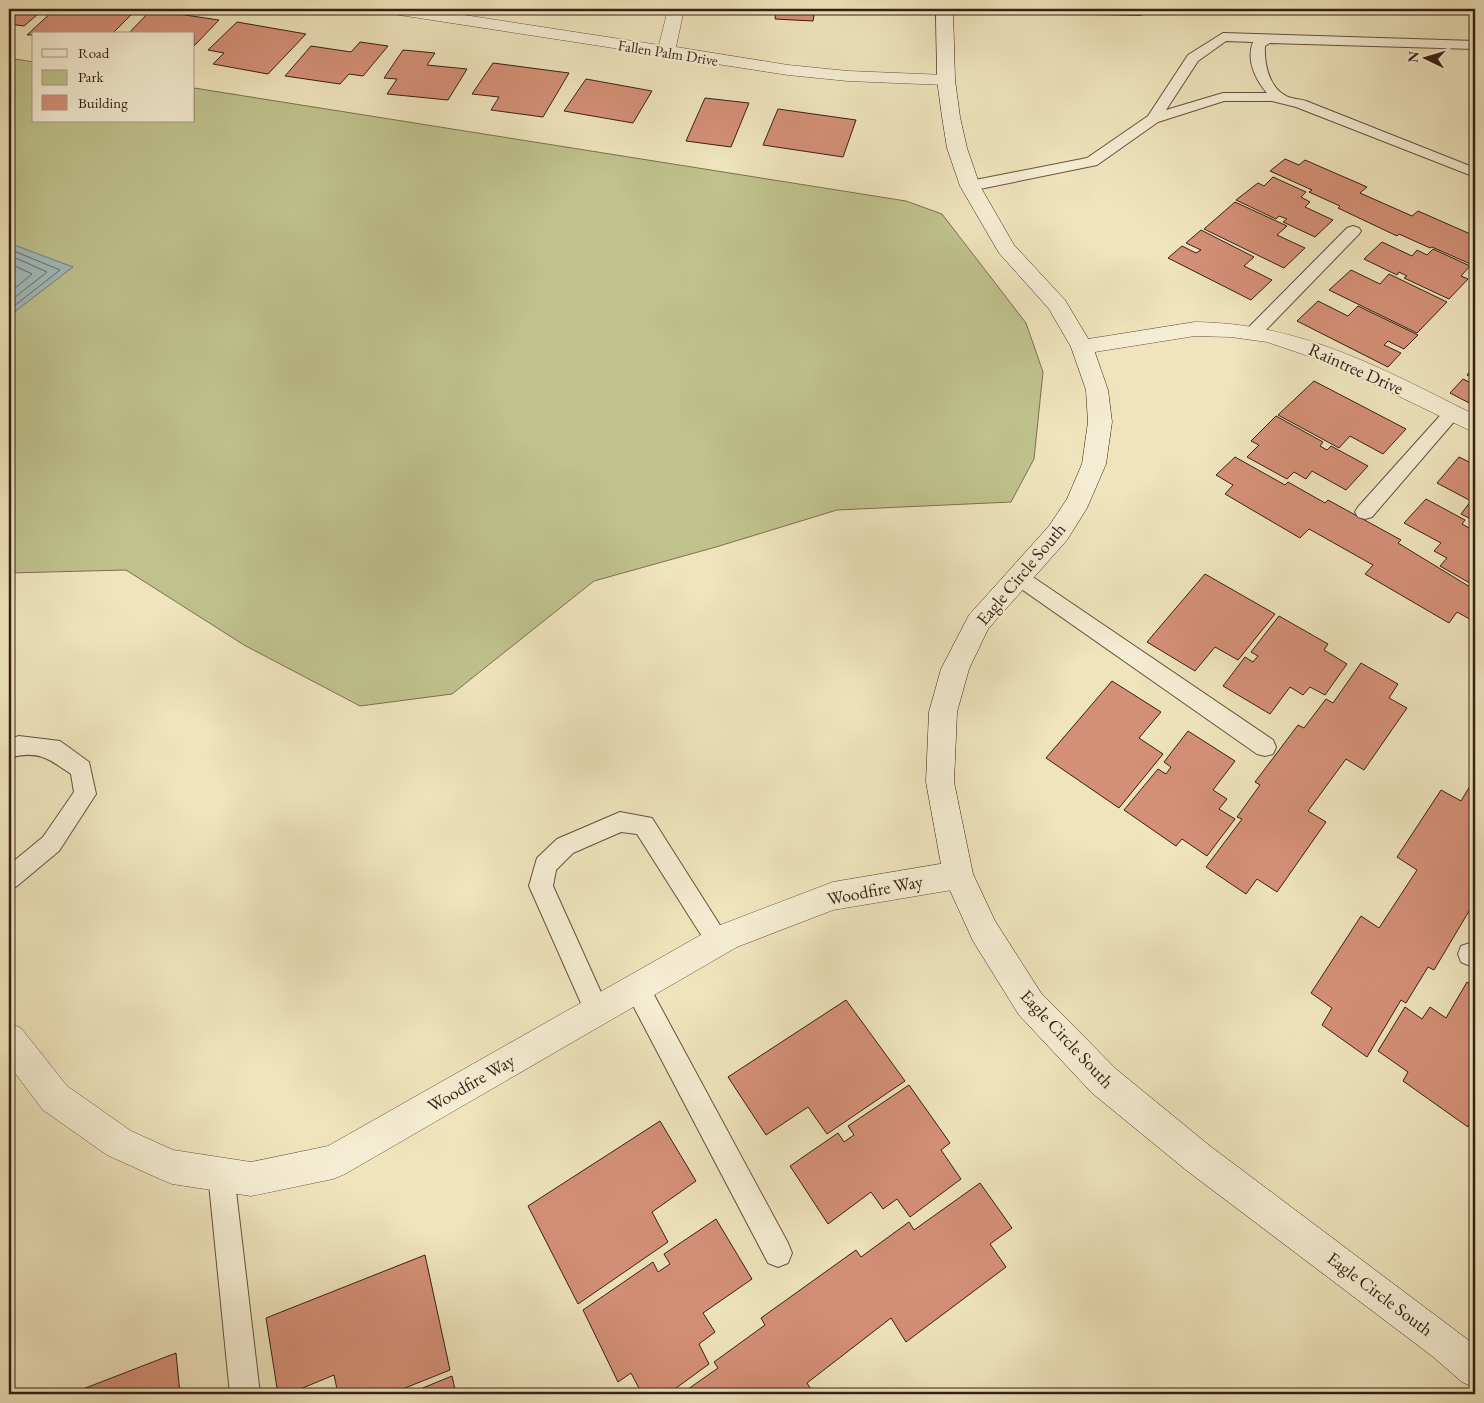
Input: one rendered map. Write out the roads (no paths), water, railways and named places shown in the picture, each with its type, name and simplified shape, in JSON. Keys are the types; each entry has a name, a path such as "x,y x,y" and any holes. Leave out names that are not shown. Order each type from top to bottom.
{"street":[{"name":"Fallen Palm Drive","path":"392,9 666,53 848,76 946,80"},
{"path":"666,53 676,9"},
{"name":"Eagle Circle South","path":"944,9 946,80 957,148 970,186 1006,248 1057,305 1082,347 1097,390 1100,422 1094,464 1078,502 1058,533 1017,576 978,622 955,669 943,712 940,782 958,875 984,931 1030,1004 1104,1081 1198,1158 1445,1343 1475,1369"},
{"name":"Raintree Drive","path":"1082,347 1196,329 1254,331 1319,349 1475,425"},
{"name":"Woodfire Way","path":"10,1042 55,1098 119,1143 172,1167 251,1179 333,1162 718,941 833,896 958,875"}],"lane":[{"path":"1054,9 1139,11 1147,9"},
{"path":"1152,119 1194,58 1223,37 1475,45"},
{"path":"1266,39 1258,44 1256,59 1267,87 1282,100"},
{"path":"970,186 1092,162 1152,119 1223,97 1245,96 1301,104 1475,173"},
{"path":"1254,331 1353,231"},
{"path":"1365,512 1452,414"},
{"path":"1017,576 1265,747"},
{"path":"9,750 20,745 52,748 81,769 84,794 52,844 9,879"},
{"path":"598,1010 541,886 545,865 565,846 620,822 644,825 718,941"},
{"path":"637,988 778,1253"},
{"path":"220,1174 245,1394"}],"water":[{"path":"9,243 73,267 9,316"}]}
